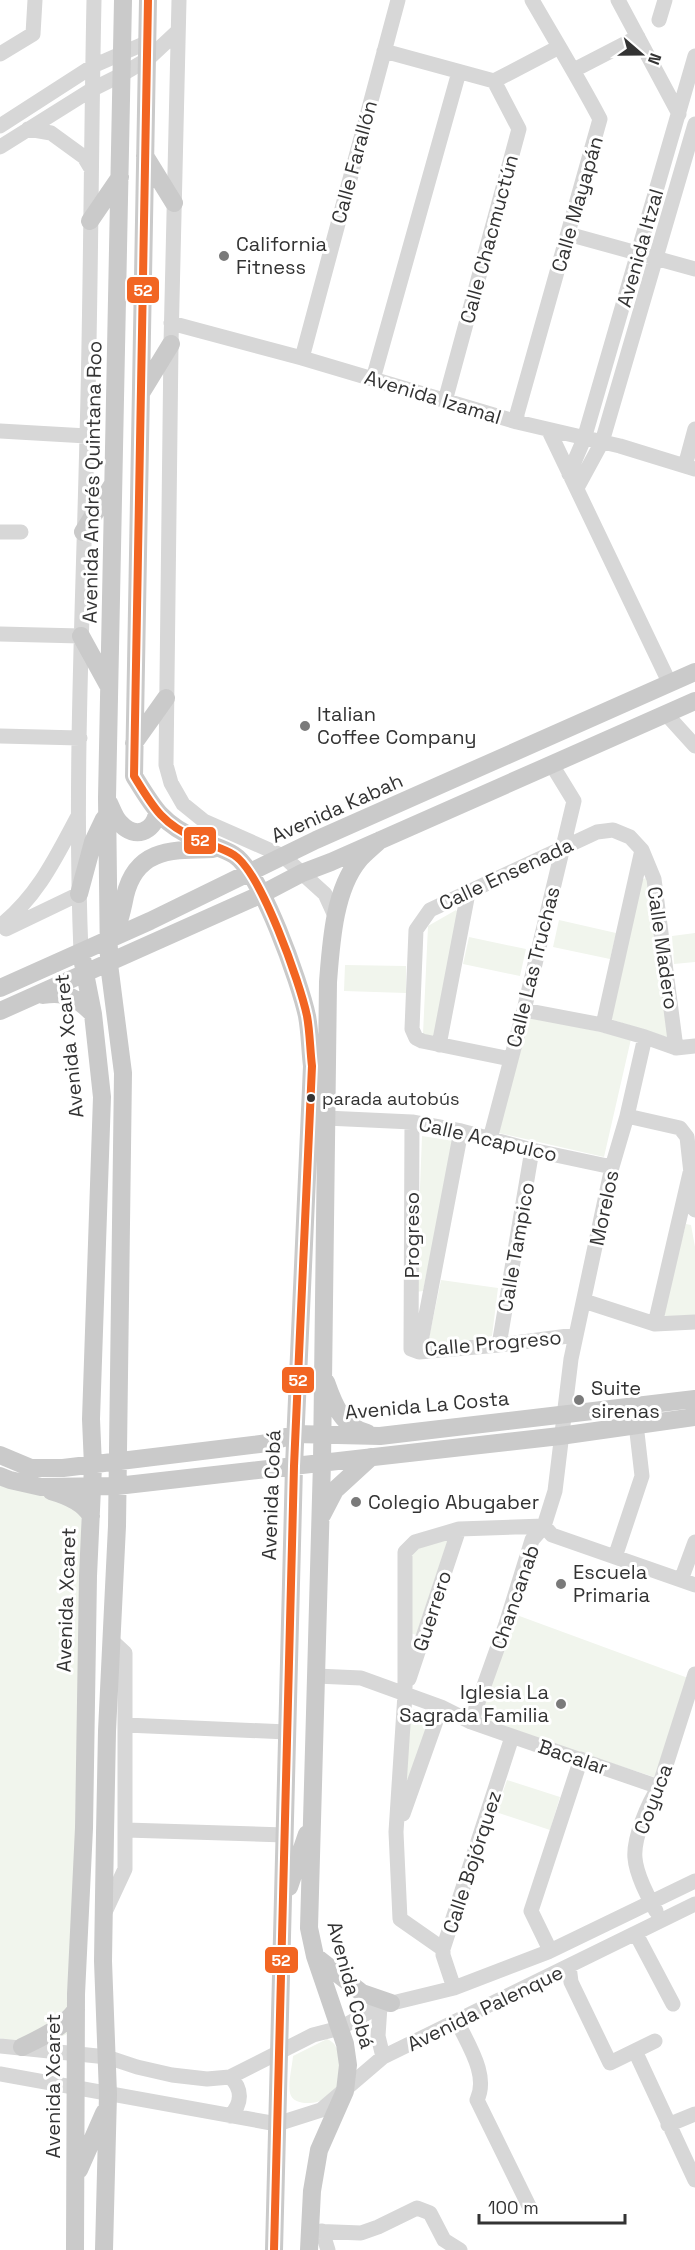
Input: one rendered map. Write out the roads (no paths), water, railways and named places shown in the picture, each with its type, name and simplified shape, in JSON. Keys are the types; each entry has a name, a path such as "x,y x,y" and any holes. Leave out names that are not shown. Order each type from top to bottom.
{"main road":[{"name":"Avenida Andrés Quintana Roo","path":"109,964 107,806 123,0"},
{"path":"148,0 134,776 158,814 184,833 236,856 251,873 262,894"},
{"path":"145,155 174,203"},
{"path":"90,221 120,177"},
{"path":"140,394 171,344"},
{"path":"83,532 114,483"},
{"path":"81,636 110,690"},
{"name":"Avenida Kabah","path":"0,988 107,941 283,856 695,672"},
{"path":"134,743 166,698"},
{"path":"0,1011 109,964 134,950 262,894 302,873 695,701"},
{"path":"107,806 120,824 136,832 146,832 152,827 158,814"},
{"path":"79,894 93,842 107,806"},
{"name":"Avenida Cobá","path":"309,2250 316,2231 312,2191 319,2150 345,2091 348,2065 340,2028 315,1956 309,1928 322,1462 328,978 334,916 358,861 380,840"},
{"path":"107,941 117,927 129,880 144,862 166,851 218,849"},
{"name":"Avenida Cobá","path":"262,894 288,958 307,1016 312,1066 295,1434 274,2250"},
{"name":"Avenida Xcaret","path":"75,2250 75,2052 84,1828 93,1466 91,1419 102,1097 93,1014 81,953"},
{"path":"104,2250 108,2100 103,1961 106,1731 118,1462 123,1073 109,964"},
{"path":"33,997 58,993 82,1003 93,1014"},
{"path":"312,1066 327,1035"},
{"path":"102,1097 120,1174"},
{"path":"303,1257 323,1310"},
{"path":"320,1519 335,1490 379,1456 384,1446 383,1435 363,1432 349,1424 339,1413 322,1372"},
{"name":"Avenida La Costa","path":"8,1458 31,1468 93,1466 268,1443 295,1434 383,1435 695,1399"},
{"path":"41,1487 117,1486 560,1436 695,1417"},
{"path":"8,1458 5,1478 63,1495 88,1509 91,1516"},
{"path":"290,1622 317,1656"},
{"path":"283,1906 313,1816"},
{"path":"84,1828 104,1892"},
{"path":"315,1956 362,1993 385,2004"},
{"path":"22,2047 68,2021 76,2010"},
{"path":"75,2178 108,2100"}],"street":[{"path":"0,54 33,34 35,0"},
{"name":"Avenida Andrés Quintana Roo","path":"81,953 79,894 81,636 87,436 94,0"},
{"path":"179,0 171,323 166,765 171,783 183,804 204,821 283,856 325,894 334,916"},
{"name":"Calle Farallón","path":"302,358 398,0"},
{"name":"Calle Mayapán","path":"517,422 600,119 532,0"},
{"path":"618,0 679,114"},
{"path":"659,20 665,0"},
{"path":"0,147 91,90 121,75 148,50 178,31"},
{"path":"66,82 81,61 93,34"},
{"path":"574,70 638,37"},
{"path":"384,51 494,81 558,47"},
{"path":"0,126 93,66 122,53 148,50"},
{"name":"Avenida Itzal","path":"569,474 584,439 695,58"},
{"path":"373,379 459,72"},
{"name":"Calle Chacmuctún","path":"445,401 519,129 494,81"},
{"name":"Avenida Itzal","path":"577,488 602,442 695,124"},
{"path":"28,129 51,133 84,157 90,167"},
{"path":"568,234 695,269"},
{"name":"Avenida Izamal","path":"171,323 302,358 549,431 620,446 690,468"},
{"path":"610,417 620,446"},
{"path":"690,468 695,429"},
{"path":"0,431 87,436"},
{"path":"549,431 670,684"},
{"path":"0,532 21,532"},
{"path":"0,634 81,636"},
{"path":"666,714 695,746"},
{"path":"0,736 80,738"},
{"name":"Calle Las Truchas","path":"490,1139 524,1010 574,801 552,765"},
{"path":"0,926 19,911 39,884 80,813"},
{"name":"Calle Ensenada","path":"510,1059 438,1045 416,1038 412,1029 416,930 429,910 597,832 613,830 630,837"},
{"name":"Calle Madero","path":"630,837 642,850 654,879 676,1048"},
{"name":"Calle Madero","path":"603,1025 642,850"},
{"path":"438,1045 468,893"},
{"path":"0,932 79,894"},
{"path":"524,1010 603,1025 676,1048 695,1046"},
{"name":"Morelos","path":"564,1415 576,1335 612,1167 627,1116 645,1037"},
{"path":"627,1116 680,1128 687,1137 695,1210"},
{"name":"Calle Acapulco","path":"326,1118 412,1122 461,1131 532,1150 612,1167"},
{"name":"Progreso","path":"412,1122 415,1350"},
{"path":"415,1350 461,1131"},
{"name":"Calle Tampico","path":"499,1345 532,1150"},
{"path":"655,1324 690,1173"},
{"path":"584,1300 655,1324 695,1322"},
{"name":"Calle Progreso","path":"415,1350 499,1345 576,1335"},
{"name":"Chancanab","path":"471,1722 506,1624 532,1540 544,1526 555,1491 564,1415"},
{"path":"615,1557 642,1476 636,1424"},
{"path":"443,1949 400,1919 396,1832 405,1694 405,1552 415,1542 459,1529 544,1526 552,1535 688,1583 695,1542"},
{"name":"Guerrero","path":"405,1694 459,1529"},
{"path":"104,1915 125,1869 126,1830 126,1653 111,1640"},
{"name":"Coyuca","path":"661,1921 651,1903 635,1860 634,1847 651,1799 659,1787 695,1674"},
{"name":"Bacalar","path":"316,1676 361,1678 441,1707 471,1722 512,1737 659,1787"},
{"path":"396,1832 441,1707"},
{"path":"126,1725 287,1732"},
{"name":"Calle Bojórquez","path":"454,1988 443,1949 512,1737"},
{"path":"548,1952 548,1946 531,1911 581,1759"},
{"path":"126,1830 285,1835"},
{"name":"Avenida Palenque","path":"0,2046 107,2057 172,2075 207,2079 230,2077 313,2035 340,2028 385,2004 454,1988 548,1952 695,1881"},
{"name":"Avenida Palenque","path":"0,2074 76,2088 108,2100 277,2124 321,2110 384,2057 695,1904"},
{"path":"636,1934 673,2004"},
{"path":"569,1966 571,1982 610,2063 655,2041"},
{"path":"384,2057 378,2036 385,2004"},
{"path":"457,2021 480,2074 482,2089 477,2100 529,2206"},
{"path":"635,2051 695,2180"},
{"path":"230,2077 238,2086 240,2097 237,2108 230,2116"},
{"path":"669,2125 695,2114"},
{"path":"316,2231 361,2233 378,2228 417,2208 430,2213 444,2240 460,2250"},
{"path":"316,2231 328,2250"}],"place":[{"name":"California Fitness","path":"224,256"},
{"name":"Italian Coffee Company","path":"305,726"},
{"name":"parada autobús","path":"311,1098"},
{"name":"Suite sirenas","path":"579,1400"},
{"name":"Colegio Abugaber","path":"356,1502"},
{"name":"Escuela Primaria","path":"561,1584"},
{"name":"Iglesia La Sagrada Familia","path":"561,1704"}]}
